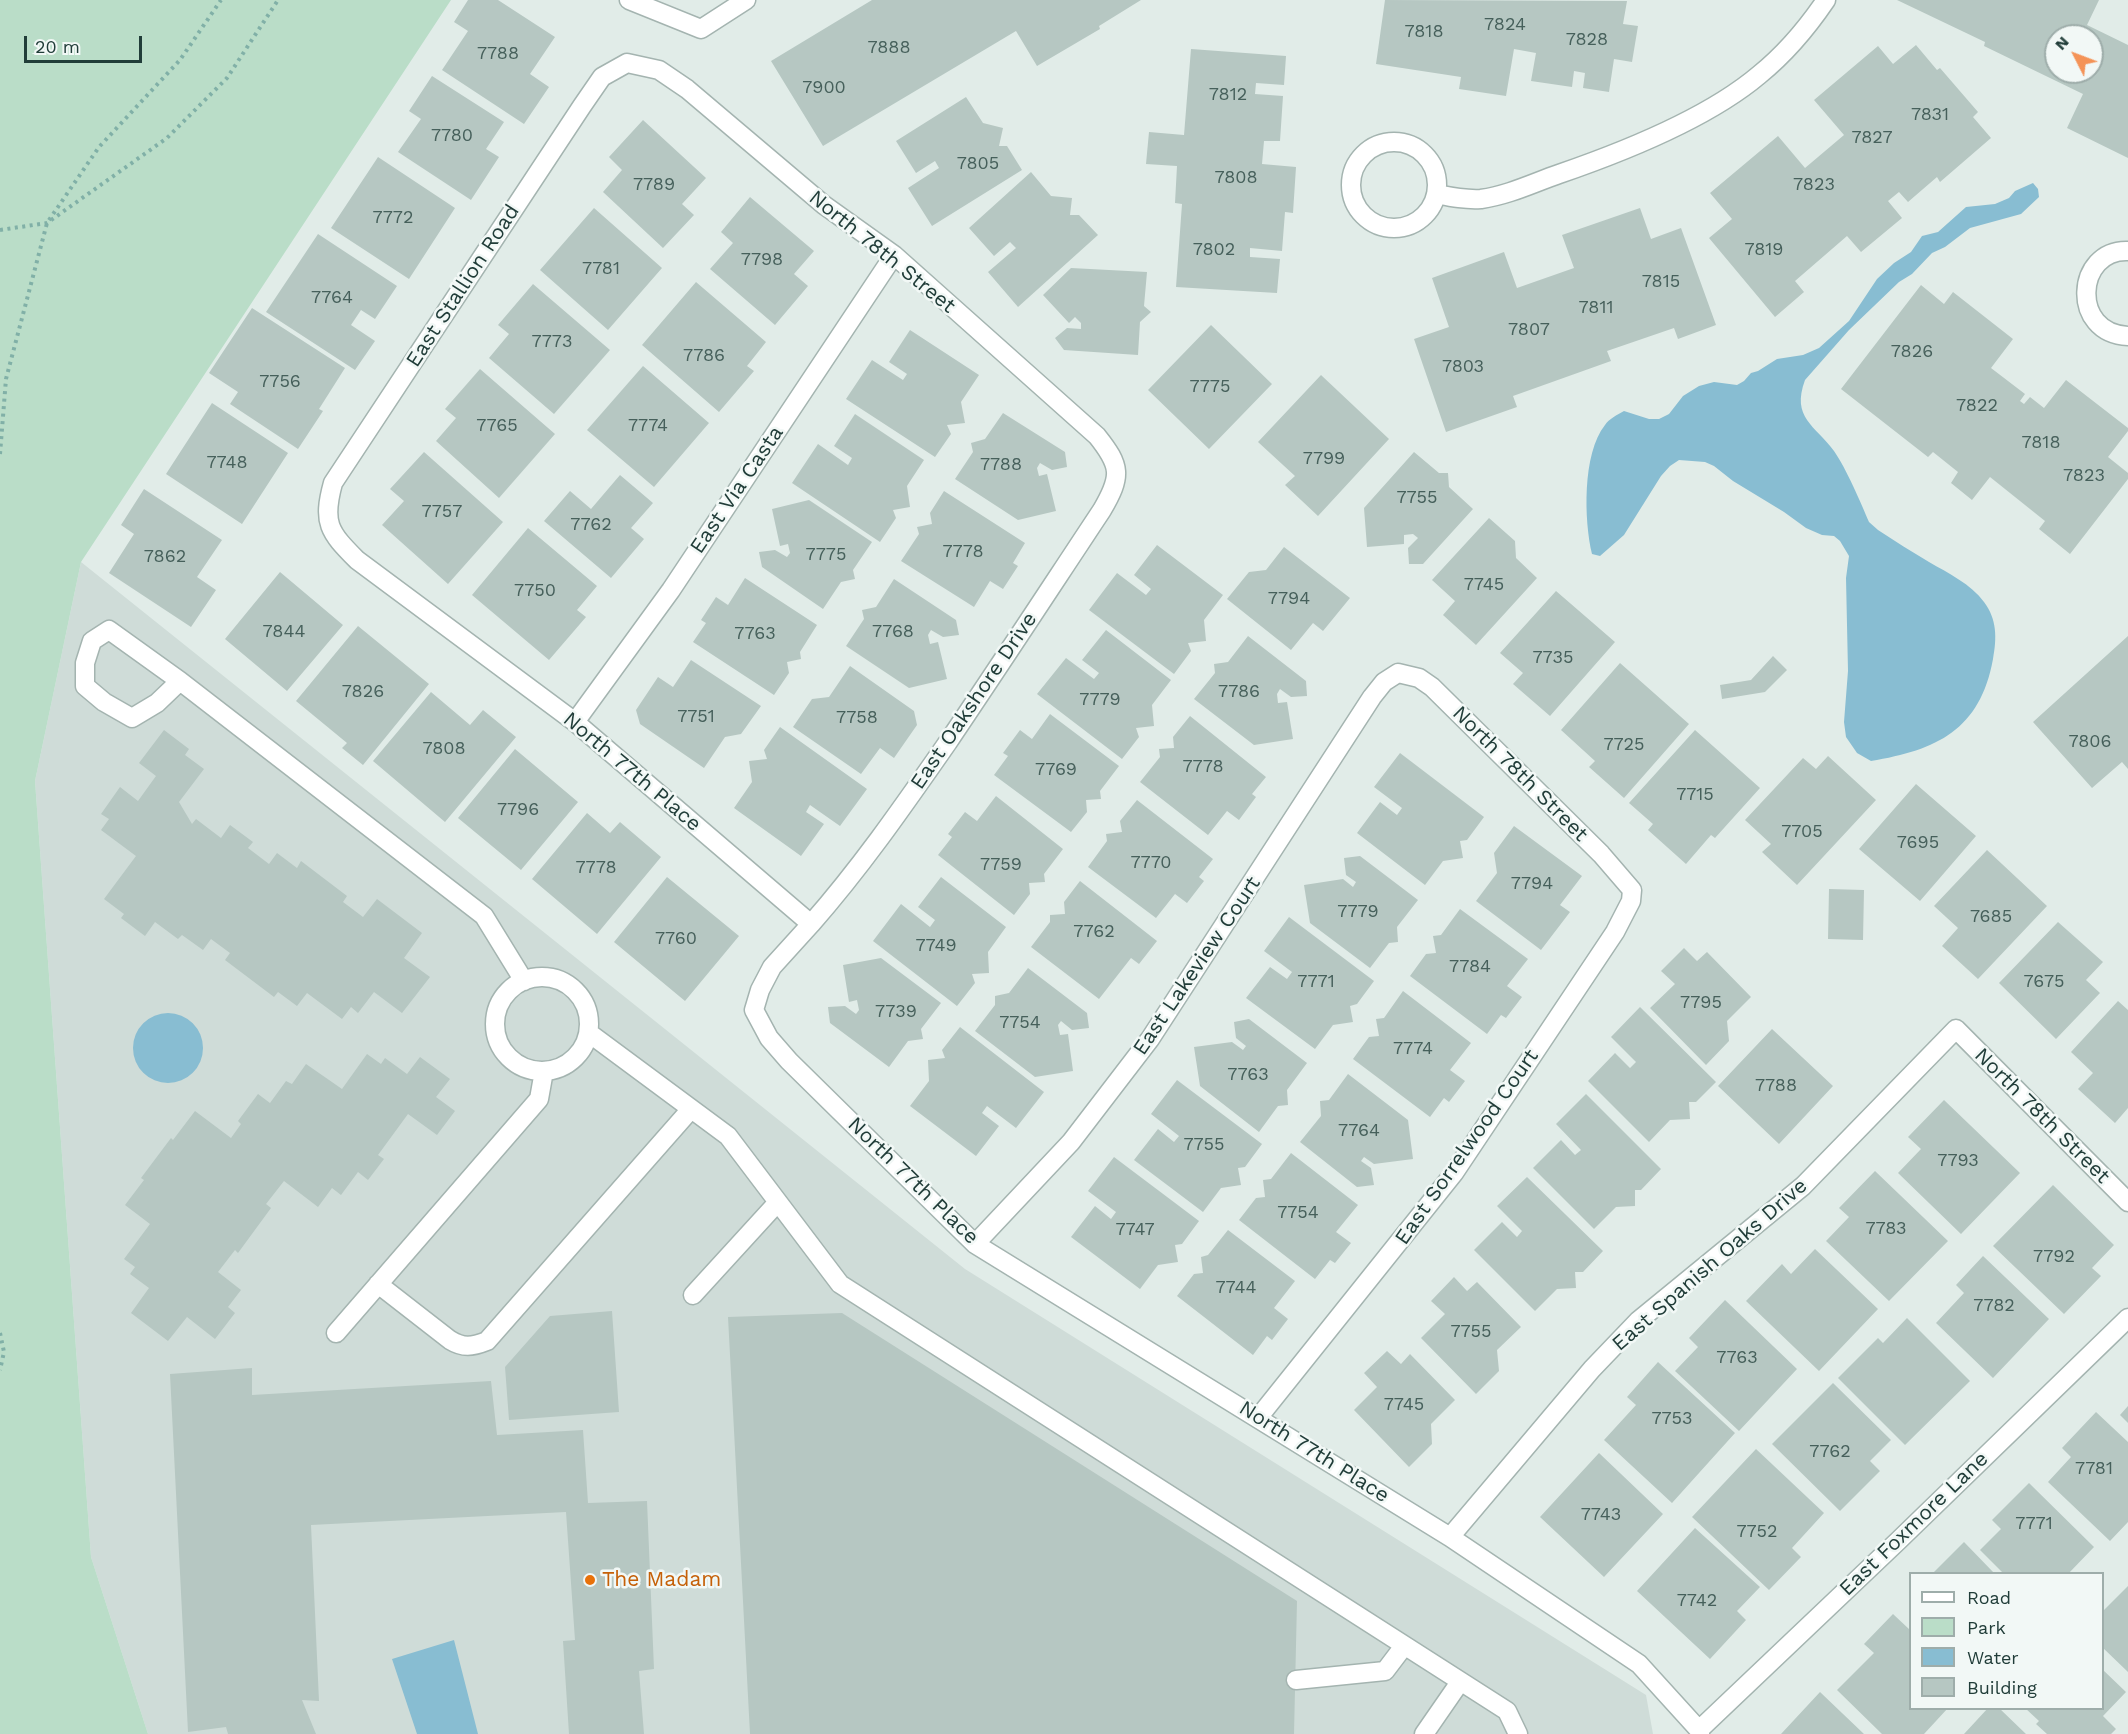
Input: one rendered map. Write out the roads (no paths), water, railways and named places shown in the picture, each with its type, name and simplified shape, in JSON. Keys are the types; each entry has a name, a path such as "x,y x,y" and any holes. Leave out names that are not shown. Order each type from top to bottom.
{"street":[{"path":"629,0 701,29 746,0"},
{"path":"1436,194 1462,199 1480,199 1512,192 1684,122 1732,96 1759,76 1784,53 1826,0"},
{"name":"North 78th Street","path":"627,63 659,70 687,89 824,205 894,255 1097,436 1110,451 1118,467"},
{"name":"East Stallion Road","path":"330,526 327,505 333,483 602,77 627,63"},
{"path":"1388,142 1403,142 1417,148 1428,158 1435,171 1436,194 1427,213 1415,222 1401,227 1388,227 1364,216 1356,205 1352,192 1352,179 1363,155 1374,147 1388,142"},
{"path":"2128,251 2122,250 2108,255 2098,263 2090,274 2086,287 2088,307 2098,324 2110,332 2128,336"},
{"name":"East Via Casta","path":"575,722 671,590 894,255"},
{"name":"East Oakshore Drive","path":"812,924 874,849 987,685 1106,504 1115,484 1118,467"},
{"name":"North 77th Place","path":"330,526 341,546 357,561 575,722 812,924 772,967 760,990 754,1010 761,1026 789,1061 975,1244 1450,1537 1639,1664 1700,1732"},
{"path":"180,681 157,702 132,718 104,702 85,686 85,663 92,641 109,630 180,681 484,916 524,981"},
{"name":"North 78th Street","path":"1398,673 1419,678 1432,687 1601,854 1632,890"},
{"name":"East Lakeview Court","path":"975,1244 1071,1142 1150,1039 1364,708 1384,682 1398,673"},
{"name":"East Sorrelwood Court","path":"1258,1418 1454,1173 1615,932 1631,901 1632,890"},
{"path":"549,977 563,982 576,991 585,1003 589,1018 589,1033 583,1048 573,1060 560,1068 544,1071 528,1070 514,1062 503,1051 496,1037 495,1021 499,1005 507,992 524,981 549,977"},
{"name":"North 78th Street","path":"1956,1029 2128,1202"},
{"name":"East Spanish Oaks Drive","path":"1450,1537 1592,1369 1638,1321 1803,1186 1956,1029"},
{"path":"589,1033 728,1136 840,1284 1507,1711 1518,1734"},
{"path":"336,1333 539,1099 544,1071"},
{"path":"378,1284 460,1346 475,1346 487,1341 691,1109"},
{"path":"693,1295 778,1202"},
{"name":"East Foxmore Lane","path":"1700,1732 2128,1317"},
{"path":"1296,1680 1386,1671 1404,1646"},
{"path":"1424,1734 1460,1682"}],"water":[{"path":"2033,183 2038,189 2039,197 2021,214 1970,228 1945,247 1932,253 1912,274 1899,282 1849,330 1805,380 1801,393 1803,412 1807,420 1839,458 1869,522 1973,590 1988,608 1994,622 1994,651 1987,683 1978,703 1966,720 1935,743 1871,761 1857,753 1846,737 1844,722 1848,671 1846,578 1849,556 1840,541 1834,536 1822,535 1806,528 1733,481 1714,466 1705,462 1679,460 1661,476 1624,535 1600,556 1592,554 1587,524 1587,488 1592,453 1605,425 1624,411 1649,419 1659,419 1669,414 1683,396 1699,386 1714,382 1737,385 1751,373 1777,359 1803,355 1819,348 1849,321 1877,279 1894,263 1911,252 1922,236 1938,232 1966,207 1995,204"},
{"path":"168,1013 181,1016 193,1023 200,1035 203,1048 200,1061 193,1073 181,1080 168,1083 155,1080 143,1073 136,1061 133,1048 136,1035 143,1023 155,1016"},
{"path":"454,1640 478,1734 417,1734 392,1659"}],"place":[{"name":"The Madam","path":"590,1580"}]}
